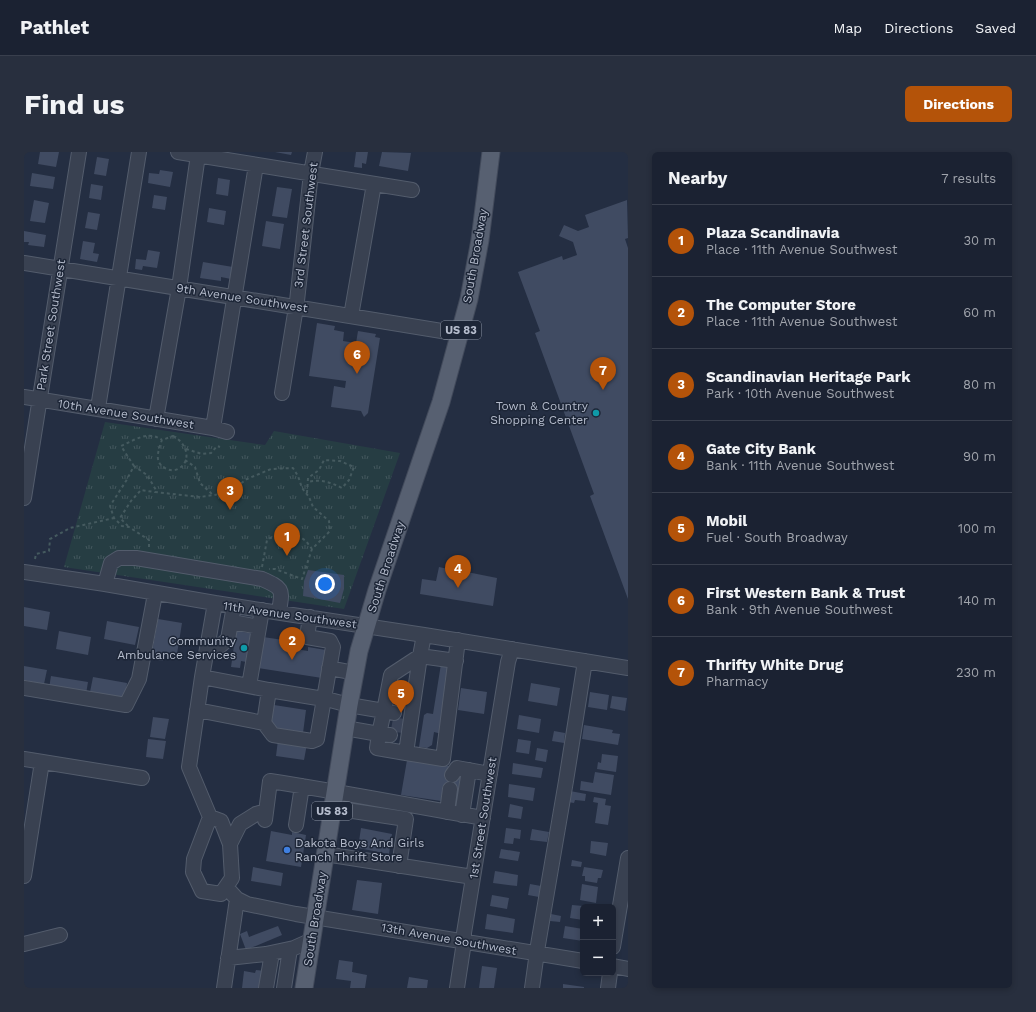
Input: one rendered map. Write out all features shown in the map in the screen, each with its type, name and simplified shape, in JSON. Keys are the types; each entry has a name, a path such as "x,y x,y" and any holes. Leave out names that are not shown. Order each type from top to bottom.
{"main road":[{"name":"South Broadway","path":"304,988 345,728 359,651 377,590 441,402 460,334 469,299 480,240 491,152"}],"street":[{"name":"Park Street Southwest","path":"24,498 79,152"},
{"path":"98,408 139,152"},
{"path":"178,152 198,155 219,155 256,165 412,190"},
{"name":"3rd Street Southwest","path":"282,393 296,307 311,173 315,152"},
{"path":"156,418 179,288 198,155"},
{"path":"213,428 236,297 256,165"},
{"path":"351,316 374,184"},
{"name":"9th Avenue Southwest","path":"24,263 460,334"},
{"name":"10th Avenue Southwest","path":"24,397 98,408 213,428 227,432"},
{"path":"104,584 111,563 120,558 136,558 262,579 277,586 282,595 279,612"},
{"name":"11th Avenue Southwest","path":"24,572 628,668"},
{"path":"24,688 126,705 139,679 155,594"},
{"path":"210,817 221,821 230,844 232,878 221,894 202,891 193,872 194,859 210,817 189,767 202,677 215,603"},
{"path":"208,644 220,646 228,638 234,606"},
{"path":"249,686 262,610"},
{"path":"269,690 264,722 273,735 312,741 317,739 333,647 330,641 307,637 310,617"},
{"path":"232,622 259,627"},
{"path":"424,635 420,656 399,713 377,748 443,759 458,640"},
{"name":"1st Street Southwest","path":"457,988 473,877 508,662 512,649"},
{"path":"406,753 391,676 420,656 456,662"},
{"path":"532,988 585,661"},
{"path":"329,668 355,673"},
{"path":"202,677 269,690 324,698 349,705 399,713"},
{"path":"197,710 264,722"},
{"path":"345,728 399,713"},
{"path":"24,759 142,778"},
{"path":"24,876 42,762"},
{"path":"447,812 451,782 457,768 490,774"},
{"path":"462,814 469,770"},
{"path":"230,844 240,824 256,814 265,816 270,781 302,786 334,799 406,820 399,866"},
{"path":"296,825 302,786"},
{"path":"334,799 362,797 483,818"},
{"path":"325,854 473,877"},
{"path":"614,940 628,858"},
{"path":"224,988 237,899 226,887"},
{"name":"13th Avenue Southwest","path":"237,899 247,904 296,914 580,961"},
{"path":"24,944 60,935"},
{"path":"228,958 272,953 290,949 312,940"},
{"path":"277,980 290,949"},
{"path":"272,953 277,980"},
{"path":"616,967 628,969"},
{"path":"608,988 610,976"}],"path":[{"path":"155,492 156,490 147,475 134,466 121,446 141,437 156,436 162,440"},
{"path":"173,436 182,442 186,449 187,457 182,466 177,470 168,470 160,464 157,458 162,440 173,436"},
{"path":"186,449 202,454 211,452 217,446 220,447"},
{"path":"185,460 195,467 200,483 213,495"},
{"path":"307,482 316,480 331,482 342,488 349,480 354,467 340,461 324,460 319,470 308,478 307,482 307,495"},
{"path":"129,527 122,526 114,518 110,506 134,466"},
{"path":"156,548 149,547 148,540 129,527 120,518 131,501 141,490 200,497 228,493 247,479 271,469 294,468 302,488 313,507 329,521 330,531 312,549 302,579 275,569 265,569 260,572"},
{"path":"35,559 36,554 49,551 50,539 70,528 114,518"},
{"path":"265,569 261,566 265,556 267,540 278,533 296,534 306,541 312,549"}],"green space":[{"path":"105,422 265,445 274,431 400,453 344,609 64,567"}],"building":[{"path":"40,152 59,152 56,167 38,164"},
{"path":"275,152 292,152 291,155"},
{"path":"356,152 368,152 366,164 362,163 362,168 354,167"},
{"path":"382,152 411,153 408,171 379,166"},
{"path":"97,157 109,159 106,176 94,174"},
{"path":"160,170 173,172 170,187 148,183 149,173 159,174"},
{"path":"32,173 55,177 53,189 30,186"},
{"path":"218,178 230,180 228,196 216,194"},
{"path":"91,184 103,186 101,200 89,198"},
{"path":"277,187 292,189 287,218 272,216"},
{"path":"154,195 167,197 165,210 152,208"},
{"path":"34,200 49,203 45,223 30,221"},
{"name":"Town & Country Shopping Center","path":"627,200 628,238 625,239 628,248 628,599 590,496 594,494 535,333 540,331 518,272 562,256 563,260 577,255 573,242 559,236 564,225 578,231 589,227 585,215"},
{"path":"209,208 226,211 224,225 207,222"},
{"path":"88,212 100,214 97,230 85,228"},
{"path":"266,221 284,224 280,249 262,246"},
{"path":"24,231 46,235 44,247 28,245 29,242 24,242"},
{"path":"83,241 95,243 93,253 99,254 97,262 80,259"},
{"path":"148,250 160,252 157,268 143,266 142,270 135,269 136,259 146,260"},
{"path":"203,262 233,267 231,279 221,277 221,281 200,278"},
{"path":"317,323 335,326 334,330 344,332 343,341 356,343 358,331 376,334 375,337 380,338 368,413 364,417 361,411 331,407 334,386 345,388 346,381 309,376"},
{"path":"449,566 457,568 457,570 497,578 493,606 420,594 422,579 436,581 439,567 448,569"},
{"path":"308,570 344,575 344,589 340,603 303,596 304,581"},
{"path":"24,607 50,612 47,630 24,626"},
{"path":"158,619 182,623 177,654 164,652 163,661 151,659"},
{"path":"107,621 139,627 135,645 104,639"},
{"path":"59,631 91,637 88,655 56,649"},
{"name":"Community Ambulance Services","path":"236,631 256,634 252,663 241,661 240,668 231,667"},
{"path":"263,637 297,642 295,649 308,651 308,647 326,650 322,678 258,668"},
{"path":"441,664 453,666 442,734 434,732 432,745 427,748 419,747 424,715 427,713 433,714"},
{"path":"24,666 47,670 44,684 24,680"},
{"path":"51,676 88,682 86,694 49,688"},
{"path":"93,677 127,683 125,698 90,692"},
{"path":"531,683 560,688 557,706 528,701"},
{"path":"461,688 487,692 484,714 458,710"},
{"path":"590,692 609,695 607,710 588,707"},
{"path":"612,696 627,698 625,711 610,708"},
{"path":"274,705 306,710 303,733 271,728"},
{"path":"519,715 541,719 539,733 517,729"},
{"path":"153,717 169,719 165,739 150,737"},
{"path":"584,725 613,730 612,733 620,734 618,745 582,739"},
{"path":"554,731 565,733 564,743 552,741"},
{"path":"148,739 166,741 163,759 146,757"},
{"path":"518,739 531,741 529,754 516,752"},
{"path":"278,740 307,744 304,760 276,756"},
{"path":"537,748 548,750 546,762 535,760"},
{"path":"602,754 618,756 616,772 597,769 598,762 601,763"},
{"path":"407,760 449,766 448,775 463,777 461,790 443,787 441,801 401,795"},
{"path":"513,763 543,768 541,778 512,774"},
{"path":"595,772 614,775 611,795 580,790 581,781 593,783"},
{"path":"509,784 535,788 533,801 508,797"},
{"path":"570,791 586,794 585,801 575,800 574,803 568,802"},
{"path":"594,797 606,799 605,805 611,806 608,825 595,823 598,803 593,802"},
{"path":"510,804 523,807 521,819 508,817"},
{"path":"361,828 392,834 389,854 358,848"},
{"path":"506,828 521,830 520,839 514,838 513,844 504,843"},
{"path":"532,829 549,832 547,842 530,840"},
{"path":"271,831 292,835 292,832 306,835 301,867 266,861"},
{"path":"591,841 608,843 606,856 590,853"},
{"path":"501,849 520,852 518,861 499,858"},
{"path":"572,860 582,862 581,867 571,866"},
{"path":"253,867 283,873 281,886 251,881"},
{"path":"584,867 603,870 601,878 598,878 597,883 585,881 585,876 582,876"},
{"path":"495,871 518,875 517,886 493,883"},
{"path":"357,880 382,883 378,914 352,910"},
{"path":"530,884 541,886 539,897 528,895"},
{"path":"582,884 598,887 596,903 580,900"},
{"path":"492,895 509,898 507,909 490,906"},
{"path":"572,905 580,906 580,920 570,918"},
{"path":"487,914 515,919 513,933 485,929"},
{"path":"551,914 561,916 560,922 550,921"},
{"path":"278,926 282,935 246,950 240,934 247,931 249,937"},
{"path":"565,926 580,928 580,941 563,938"},
{"path":"339,960 353,962 352,972 367,975 365,988 350,988 351,981 336,979"},
{"path":"482,966 497,968 494,988 479,988"},
{"path":"256,970 266,971 264,988 242,988 244,971 255,973"},
{"path":"409,977 428,980 427,988 407,988"},
{"path":"563,984 584,987 584,988 563,988"}],"tunnel":[{"path":"397,689 409,691"},
{"path":"396,701 406,703"},
{"path":"392,724 403,726"}],"place":[{"name":"First Western Bank & Trust","path":"357,374"},
{"name":"Thrifty White Drug","path":"603,390"},
{"name":"Town & Country Shopping Center","path":"596,413"},
{"name":"Scandinavian Heritage Park","path":"230,510"},
{"name":"Plaza Scandinavia","path":"287,556"},
{"name":"Gate City Bank","path":"458,588"},
{"name":"Community Ambulance Services","path":"244,648"},
{"name":"The Computer Store","path":"292,660"},
{"name":"Mobil","path":"401,713"},
{"name":"Dakota Boys And Girls Ranch Thrift Store","path":"287,850"}]}
